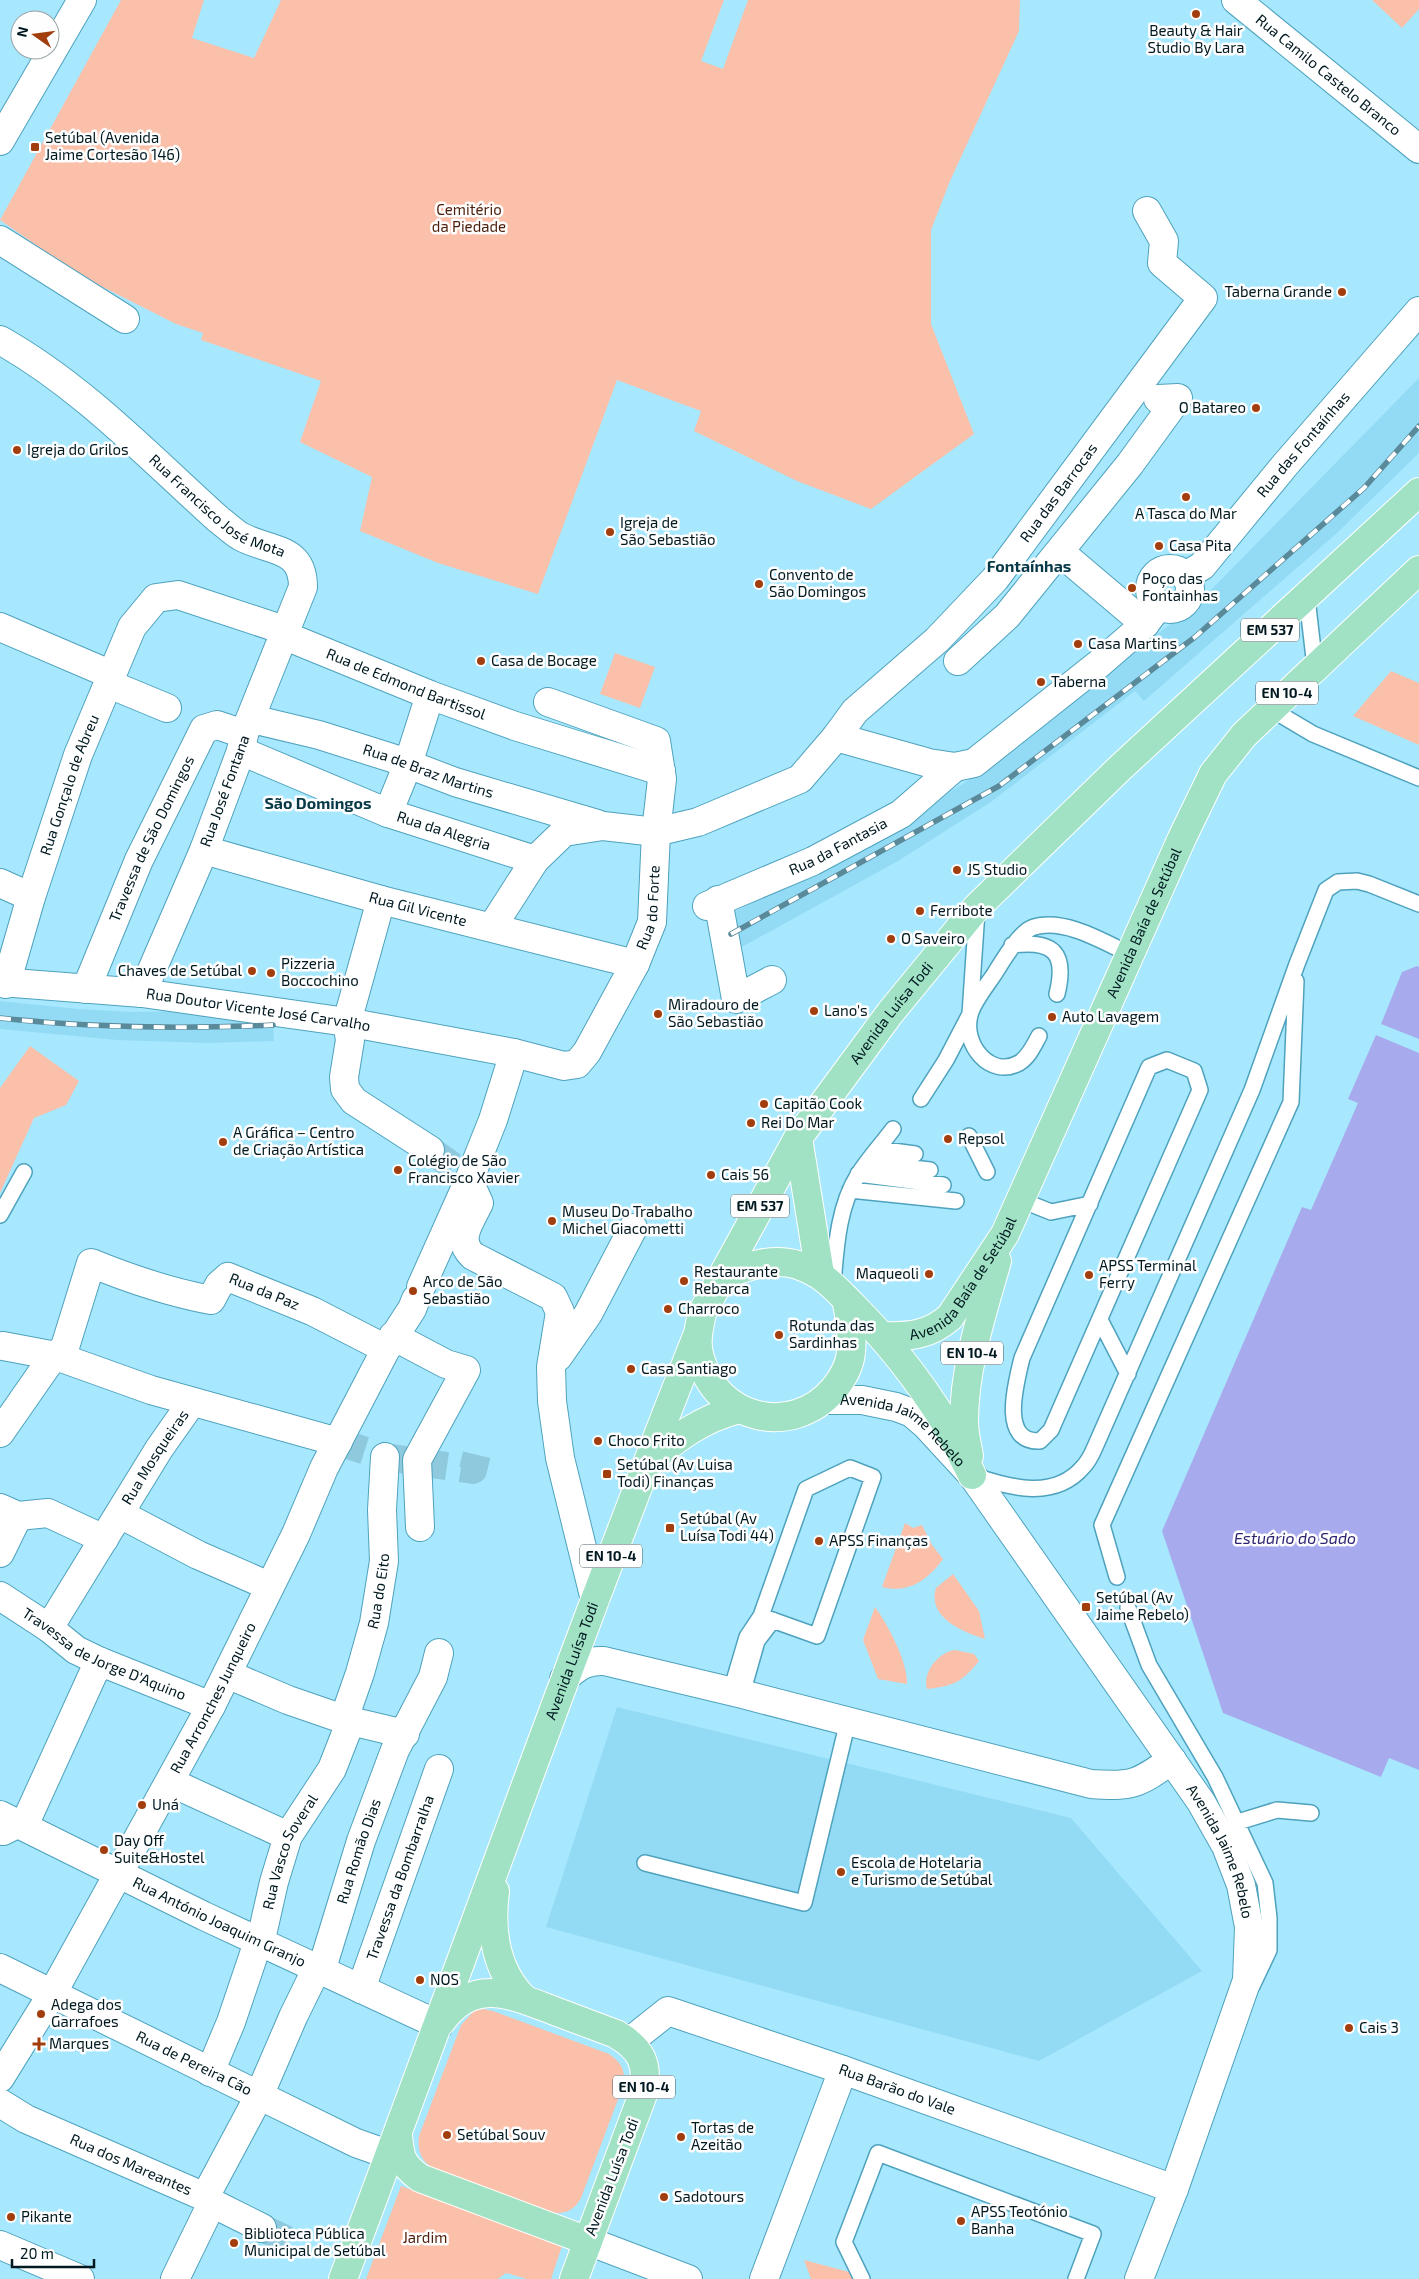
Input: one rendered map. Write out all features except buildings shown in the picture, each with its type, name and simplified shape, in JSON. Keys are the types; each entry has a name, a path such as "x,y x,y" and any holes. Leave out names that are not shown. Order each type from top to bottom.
{"main road":[{"name":"Avenida Luísa Todi","path":"724,1275 770,1186 798,1138 890,1013 977,907 1120,768 1419,494"},
{"name":"Avenida Baía de Setúbal","path":"883,1336 917,1335 940,1326 950,1316 1005,1234 1182,838 1214,774 1244,735 1419,570"},
{"name":"EM 537","path":"798,1138 833,1286"},
{"name":"EN 10-4","path":"972,1475 964,1424 966,1390 980,1318 1005,1234"},
{"path":"772,1261 796,1264 833,1286 852,1327 852,1354 842,1379 825,1400 805,1412 783,1417 760,1416 739,1409 721,1396 707,1378 699,1357 697,1335 702,1313 724,1275 748,1266 772,1261"},
{"name":"Avenida Jaime Rebelo","path":"833,1286 883,1336 944,1421 972,1475"},
{"name":"Avenida Luísa Todi","path":"343,2279 439,2025 564,1679 644,1467 697,1335"},
{"name":"Avenida Luísa Todi","path":"644,1467 672,1441 697,1424 739,1409"},
{"name":"Avenida Luísa Todi","path":"500,1854 492,1913 495,1942 512,1987 524,1999"},
{"name":"Avenida Luísa Todi","path":"439,2025 457,2005 482,1994 509,1994 616,2034 629,2042 638,2052 644,2065 646,2080 643,2094 574,2279"},
{"path":"394,2145 406,2168 420,2178 588,2241"}],"street":[{"path":"0,141 82,0"},
{"name":"Rua Camilo Castelo Branco","path":"1236,0 1419,149"},
{"name":"Rua das Barrocas","path":"603,826 656,832 698,822 800,779 855,712 936,640 995,579 1203,298 1162,263 1164,241 1147,212"},
{"path":"0,240 125,319"},
{"name":"Rua das Fontaínhas","path":"1152,615 1154,600 1150,588 1155,575 1167,569 1174,569 1185,576 1202,566 1285,465 1419,311"},
{"name":"Rua Francisco José Mota","path":"0,340 20,351 92,405 218,519 240,536 296,559 303,572 303,587"},
{"path":"958,660 1007,616 1130,464 1178,398 1158,399"},
{"path":"836,737 929,763 955,767 974,763 1077,682 1152,615 1060,552"},
{"name":"Rua José Fontana","path":"142,993 204,850 284,630 303,587"},
{"name":"Rua de Edmond Bartissol","path":"156,598 178,595 284,630 294,639 430,696 515,726 661,771"},
{"name":"Rua Gonçalo de Abreu","path":"3,983 78,754 132,628 156,598"},
{"path":"0,627 111,679 167,708"},
{"path":"388,812 408,764 430,696"},
{"name":"Rua do Forte","path":"514,1054 564,1066 577,1064 588,1052 634,964 652,922 656,832 662,779 656,741 548,702"},
{"name":"Travessa de São Domingos","path":"86,989 140,860 204,729 217,725 246,734"},
{"name":"Rua de Braz Martins","path":"246,734 319,735 408,764 455,782 603,826"},
{"name":"Rua da Alegria","path":"246,734 388,812 535,860"},
{"name":"Rua da Fantasia","path":"772,980 736,999 712,903 814,861 901,814 955,767"},
{"path":"492,927 535,860 564,832 603,826"},
{"name":"Rua Gil Vicente","path":"204,850 381,900 634,964"},
{"path":"0,883 31,897"},
{"path":"381,900 347,1022 350,1040 344,1077 345,1089 354,1101 430,1150"},
{"name":"Rua Doutor Vicente José Carvalho","path":"3,983 142,993 347,1022 514,1054"},
{"name":"Rua Arronches Junqueiro","path":"0,2078 52,1994 117,1873 170,1782 211,1706 296,1534 324,1468 389,1343 416,1298 486,1137 514,1054"},
{"path":"474,1192 479,1203 463,1239 465,1249 473,1256 553,1297 560,1312 552,1367 552,1401 560,1458 594,1600"},
{"path":"552,1367 588,1314 633,1228"},
{"name":"Rua da Paz","path":"56,1356 65,1347 91,1262 134,1280 211,1300 219,1286 228,1277 389,1343"},
{"path":"389,1343 466,1370 418,1460 420,1527"},
{"path":"3,1346 56,1356 150,1390 338,1442"},
{"path":"0,1433 48,1364 56,1356"},
{"name":"Avenida Jaime Rebelo","path":"825,1400 862,1400 896,1407 912,1413 926,1425 972,1475 1201,1802 1226,1846 1241,1885 1249,1927 1247,1980 1232,2028 1174,2189 1139,2279"},
{"name":"Rua Mosqueiras","path":"49,1628 159,1449 192,1402"},
{"name":"Rua do Eito","path":"346,1720 346,1712 371,1632 384,1561 382,1510 385,1457"},
{"path":"0,1553 9,1512 48,1513 104,1539"},
{"path":"120,1514 198,1555 269,1586"},
{"name":"Travessa de Jorge D'Aquino","path":"0,1596 49,1628 76,1650 101,1662 211,1706"},
{"name":"Rua Romão Dias","path":"175,2279 293,2017 317,1968 323,1965 361,1841 396,1750 432,1677 439,1653"},
{"path":"564,1679 577,1667 586,1662 595,1661 629,1666 737,1692 1091,1784 1119,1786 1141,1782 1172,1760"},
{"path":"5,1826 27,1819 93,1674 101,1662"},
{"path":"227,1674 288,1700 346,1720 405,1734"},
{"name":"Rua Vasco Soveral","path":"210,2072 231,2022 260,1941 288,1836 332,1768 348,1728 346,1720"},
{"name":"Travessa da Bombarralha","path":"361,1989 439,1769"},
{"path":"170,1782 288,1836"},
{"name":"Rua António Joaquim Granjo","path":"5,1826 117,1873 204,1916 439,2025"},
{"name":"Rua de Pereira Cão","path":"0,1968 356,2143 394,2145"},
{"name":"Rua Barão do Vale","path":"629,2042 668,2011 843,2070 1174,2189"},
{"path":"764,2279 843,2070"},
{"name":"Rua dos Mareantes","path":"0,2102 26,2119 209,2200 262,2228"},
{"path":"588,2241 688,2279"},
{"path":"0,2245 80,2279"}],"lane":[{"path":"1315,667 1307,598 1419,494"},
{"path":"1271,709 1313,734 1419,778"},
{"path":"972,1475 1028,1489 1048,1488 1067,1481 1083,1467 1096,1447 1252,1090 1297,964 1326,890 1338,882 1357,881 1419,904"},
{"path":"977,907 968,1029 971,1044 976,1054 997,1065 1019,1063 1028,1055 1040,1036"},
{"path":"929,1100 932,1083 970,1014 1012,946 1033,927 1055,926 1081,931 1131,954"},
{"path":"1012,946 1036,943 1054,952 1061,965 1061,977 1057,994"},
{"path":"1117,1577 1102,1525 1291,1102 1297,964"},
{"path":"1168,1060 1194,1071 1200,1090 1051,1430 1040,1441 1029,1441 1020,1436 1015,1425 1014,1394 1022,1358 1090,1204 1149,1067 1168,1060"},
{"path":"833,1286 836,1250 850,1190 863,1168 893,1129"},
{"path":"969,1136 988,1172"},
{"path":"878,1149 915,1154"},
{"path":"863,1168 930,1170"},
{"path":"863,1168 943,1185"},
{"path":"0,1215 24,1172"},
{"path":"850,1190 956,1201"},
{"path":"1021,1200 1052,1212 1090,1204"},
{"path":"1100,1320 1128,1374"},
{"path":"737,1692 747,1637 767,1618 806,1489 850,1468 873,1477 816,1636 767,1618"},
{"path":"1128,1608 1149,1665 1215,1776 1265,1883 1270,1950 1232,2028"},
{"path":"645,1863 804,1903 848,1721"},
{"path":"1238,1822 1276,1810 1311,1813"},
{"path":"862,2279 844,2242 878,2153 1093,2234 1076,2279"}],"shaded area":[{"path":"1419,378 1419,453 1337,533 1144,701 1135,691 991,802 898,861 740,948 724,917 856,851 988,768 1203,598"},
{"path":"0,1001 78,1009 134,1012 272,1010 274,1041 207,1043 117,1040 0,1029"},
{"name":"Escola de Hotelaria e Turismo de Setúbal","path":"617,1707 1071,1818 1202,1971 1039,2061 546,1927"}],"green space":[{"name":"Cemitério da Piedade","path":"121,0 204,0 192,38 254,58 281,0 724,0 701,61 723,69 748,0 1020,0 1019,31 950,181 931,230 931,324 974,434 871,509 797,481 694,431 701,411 617,380 538,594 438,563 360,531 372,477 300,442 321,381 201,340 203,333 176,324 79,275 0,220"},
{"path":"1372,0 1419,0 1419,9 1402,28"},
{"path":"615,653 655,667 640,708 600,694"},
{"path":"1391,671 1419,683 1419,745 1353,716"},
{"path":"30,1046 79,1081 66,1105 34,1118 0,1193 0,1088"},
{"path":"905,1523 913,1528 922,1525 932,1545 943,1559 931,1573 917,1584 900,1589 882,1587"},
{"path":"953,1574 979,1611 985,1639 966,1632 949,1622 941,1615 937,1607 935,1598 936,1588"},
{"path":"875,1607 891,1633 901,1655 907,1684 878,1679 863,1640"},
{"path":"955,1650 974,1654 979,1661 968,1674 957,1682 927,1689 927,1676 933,1664 943,1655"},
{"path":"484,2009 609,2054 622,2068 624,2076 623,2086 581,2198 568,2211 559,2213 549,2212 434,2169 426,2163 421,2155 419,2136 461,2025 474,2011"},
{"name":"Jardim","path":"401,2186 562,2246 551,2279 527,2279 506,2273 498,2279 366,2279"},
{"path":"804,2260 853,2273 853,2279 811,2279"}],"water":[{"path":"1417,966 1419,967 1419,1039 1381,1024 1402,972"},
{"name":"Estuário do Sado","path":"1376,1035 1419,1053 1419,1770 1389,1758 1381,1777 1223,1713 1162,1531 1302,1207 1311,1210 1358,1103 1348,1099"}],"tunnel":[{"path":"430,1150 457,1169 474,1192"},
{"path":"338,1442 385,1457 473,1470 479,1445"},
{"path":"262,2228 298,2245"}],"railway":[{"path":"731,934 999,786 1195,637 1364,488 1419,426"},
{"path":"0,1018 136,1027 273,1025"}],"place":[{"name":"Beauty & Hair Studio By Lara","path":"1196,14"},
{"name":"Setúbal (Avenida Jaime Cortesão 146)","path":"35,147"},
{"name":"Taberna Grande","path":"1342,292"},
{"name":"O Batareo","path":"1256,408"},
{"name":"Igreja do Grilos","path":"17,450"},
{"name":"A Tasca do Mar","path":"1186,497"},
{"name":"Igreja de São Sebastião","path":"610,532"},
{"name":"Casa Pita","path":"1159,546"},
{"name":"Convento de São Domingos","path":"759,584"},
{"name":"Poço das Fontainhas","path":"1132,588"},
{"name":"Casa Martins","path":"1078,644"},
{"name":"Casa de Bocage","path":"481,661"},
{"name":"Taberna","path":"1041,682"},
{"name":"JS Studio","path":"957,870"},
{"name":"Ferribote","path":"920,911"},
{"name":"O Saveiro","path":"891,939"},
{"name":"Chaves de Setúbal","path":"252,971"},
{"name":"Pizzeria Boccochino","path":"271,973"},
{"name":"Lano's","path":"814,1011"},
{"name":"Miradouro de São Sebastião","path":"658,1014"},
{"name":"Auto Lavagem","path":"1052,1017"},
{"name":"Capitão Cook","path":"764,1104"},
{"name":"Rei Do Mar","path":"751,1123"},
{"name":"Repsol","path":"948,1139"},
{"name":"A Gráfica – Centro de Criação Artística","path":"223,1142"},
{"name":"Colégio de São Francisco Xavier","path":"398,1170"},
{"name":"Cais 56","path":"711,1175"},
{"name":"Museu Do Trabalho Michel Giacometti","path":"552,1221"},
{"name":"Maqueoli","path":"929,1274"},
{"name":"APSS Terminal Ferry","path":"1089,1275"},
{"name":"Restaurante Rebarca","path":"684,1281"},
{"name":"Arco de São Sebastião","path":"413,1291"},
{"name":"Charroco","path":"668,1309"},
{"name":"Rotunda das Sardinhas","path":"779,1335"},
{"name":"Casa Santiago","path":"631,1369"},
{"name":"Choco Frito","path":"598,1441"},
{"name":"Setúbal (Av Luisa Todi) Finanças","path":"607,1474"},
{"name":"Setúbal (Av Luísa Todi 44)","path":"670,1528"},
{"name":"APSS Finanças","path":"819,1541"},
{"name":"Setúbal (Av Jaime Rebelo)","path":"1086,1607"},
{"name":"Uná","path":"142,1805"},
{"name":"Day Off Suite&Hostel","path":"104,1850"},
{"name":"Escola de Hotelaria e Turismo de Setúbal","path":"841,1872"},
{"name":"NOS","path":"420,1980"},
{"name":"Adega dos Garrafoes","path":"41,2014"},
{"name":"Cais 3","path":"1349,2028"},
{"name":"Marques","path":"39,2044"},
{"name":"Setúbal Souv","path":"447,2135"},
{"name":"Tortas de Azeitão","path":"681,2137"},
{"name":"Sadotours","path":"664,2197"},
{"name":"Pikante","path":"11,2217"},
{"name":"APSS Teotónio Banha","path":"961,2221"},
{"name":"Biblioteca Pública Municipal de Setúbal","path":"234,2243"}],"district":[{"name":"Fontaínhas","path":"1029,566"},
{"name":"São Domingos","path":"318,803"}]}
